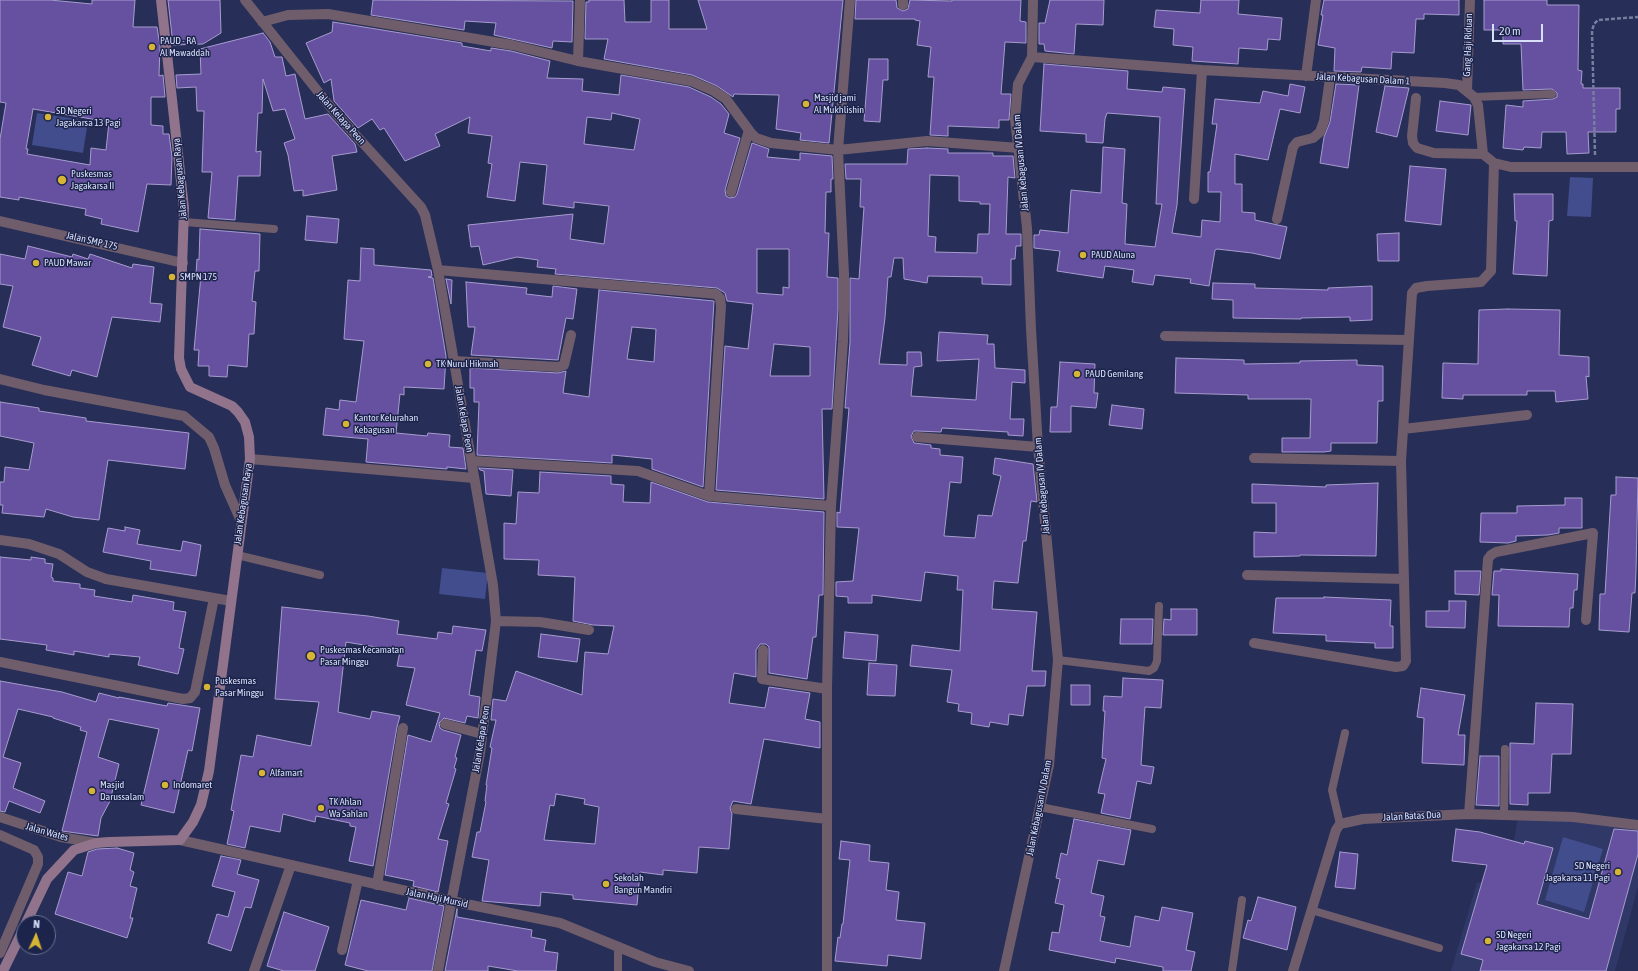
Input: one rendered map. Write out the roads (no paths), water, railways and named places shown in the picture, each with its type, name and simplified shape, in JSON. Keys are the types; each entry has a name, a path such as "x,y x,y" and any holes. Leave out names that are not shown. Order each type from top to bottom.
{"main road":[{"name":"Jalan Kebagusan Raya","path":"161,0 168,74 183,187 184,222 180,358 181,370 190,387 232,406 238,412 245,422 249,437 250,459 206,790 193,822 180,840"},
{"path":"30,915 47,879 63,860 74,850 96,844 180,840"},
{"path":"3,967 16,943"}],"street":[{"name":"Jalan Kelapa Peon","path":"245,0 332,109 421,207 425,215 438,270 493,586 496,621 482,734 438,971"},
{"path":"574,60 575,0"},
{"path":"574,60 580,0"},
{"path":"827,971 827,689 830,506 844,309 844,274 838,150 850,0"},
{"name":"Jalan Kebagusan IV Dalam","path":"1004,971 1049,765 1058,660 1038,447 1031,342 1028,246 1015,119 1018,84 1032,57 1033,0"},
{"path":"1306,76 1316,0"},
{"name":"Gang Haji Riduan","path":"1470,0 1471,94"},
{"path":"262,22 288,15 328,14 512,45 574,60 691,81 714,91 726,99 756,138 771,143 838,150 927,141 1019,148"},
{"name":"Jalan Kebagusan Dalam 1","path":"1032,57 1202,70 1446,83 1459,85 1471,94"},
{"path":"1194,199 1202,70"},
{"path":"1277,219 1293,147 1297,142 1313,138 1320,132 1324,121 1330,78"},
{"path":"1471,94 1478,105 1484,154"},
{"path":"1416,98 1412,136 1416,148 1434,153 1484,154 1494,163 1511,167 1638,167"},
{"path":"731,192 749,130"},
{"path":"1254,643 1396,667 1403,666 1406,661 1401,461 1412,293 1416,288 1481,282 1491,271 1494,163"},
{"name":"Jalan SMP 175","path":"0,221 183,263"},
{"path":"438,270 716,294 720,298 721,306 709,496"},
{"path":"454,360 558,367 564,365 571,335"},
{"path":"1165,336 1408,340"},
{"path":"0,379 44,390 184,416 192,421 211,442 219,462 225,486 241,521"},
{"path":"1403,429 1528,415"},
{"path":"917,437 1038,447"},
{"path":"1254,458 1401,461"},
{"path":"250,459 474,478"},
{"path":"472,461 638,471 709,496 830,506"},
{"path":"1469,814 1488,559 1496,552 1593,533 1586,620"},
{"path":"0,540 29,544 59,554 87,572 106,579 231,600"},
{"path":"1247,575 1404,579"},
{"path":"0,662 183,699 190,698 195,692 214,598"},
{"path":"496,621 525,620 589,630"},
{"path":"763,650 762,679 827,689"},
{"path":"445,724 482,734"},
{"path":"377,884 403,728"},
{"path":"736,809 827,819"},
{"name":"Jalan Batas Dua","path":"1340,824 1363,819 1469,814 1504,814 1573,817 1638,825"},
{"name":"Jalan Wates","path":"0,817 60,837 96,844"},
{"path":"1293,971 1336,830 1340,824"},
{"path":"0,835 34,850 38,857 38,864 0,952"},
{"name":"Jalan Haji Mursid","path":"180,840 451,901 560,923 655,962 689,971"},
{"path":"254,971 291,865"},
{"path":"342,950 358,880"}],"lane":[{"path":"1471,94 1552,94"},
{"path":"184,222 274,229"},
{"path":"237,556 320,575"},
{"path":"1058,660 1149,671 1154,668 1157,661 1159,606"},
{"path":"1340,824 1332,790 1345,733"},
{"path":"1504,814 1506,749"},
{"path":"1040,807 1152,829"},
{"path":"1232,971 1242,900"},
{"path":"1311,910 1439,948"},
{"path":"618,946 618,971"}],"place":[{"name":"PAUD - RA Al Mawaddah","path":"152,47"},
{"name":"Masjid jami Al Mukhlishin","path":"806,104"},
{"name":"SD Negeri Jagakarsa 13 Pagi","path":"48,117"},
{"name":"Puskesmas Jagakarsa II","path":"62,180"},
{"name":"PAUD Aluna","path":"1083,255"},
{"name":"PAUD Mawar","path":"36,263"},
{"name":"SMPN 175","path":"172,277"},
{"name":"TK Nurul Hikmah","path":"428,364"},
{"name":"PAUD Gemilang","path":"1077,374"},
{"name":"Kantor Kelurahan Kebagusan","path":"346,424"},
{"name":"Puskesmas Kecamatan Pasar Minggu","path":"311,656"},
{"name":"Puskesmas Pasar Minggu","path":"207,687"},
{"name":"Alfamart","path":"262,773"},
{"name":"Indomaret","path":"165,785"},
{"name":"Masjid Darussalam","path":"92,791"},
{"name":"TK Ahlan Wa Sahlan","path":"321,808"},
{"name":"SD Negeri Jagakarsa 11 Pagi","path":"1618,872"},
{"name":"Sekolah Bangun Mandiri","path":"606,884"},
{"name":"SD Negeri Jagakarsa 12 Pagi","path":"1488,941"}]}
